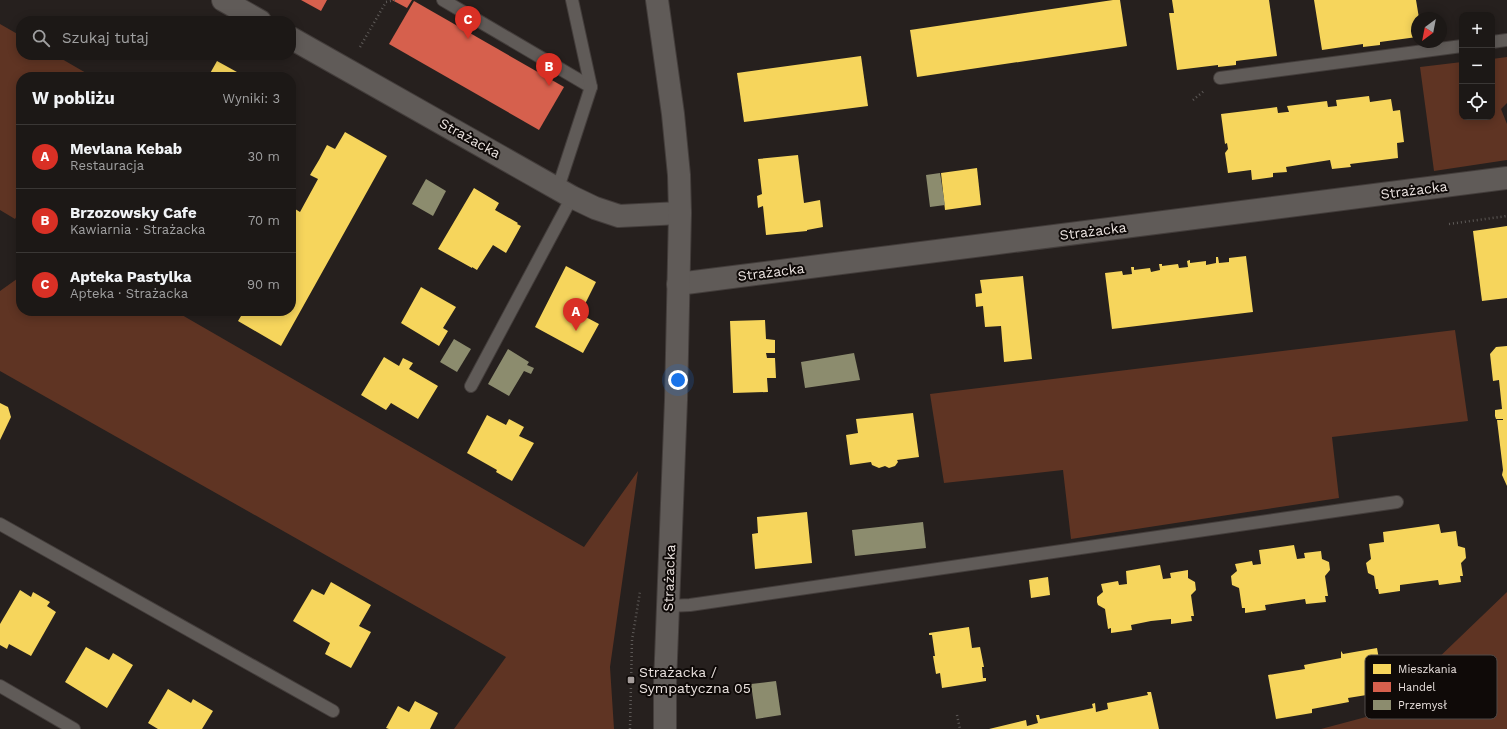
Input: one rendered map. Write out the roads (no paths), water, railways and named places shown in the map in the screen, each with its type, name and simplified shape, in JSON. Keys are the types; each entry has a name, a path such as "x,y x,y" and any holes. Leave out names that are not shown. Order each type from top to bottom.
{"street":[{"path":"223,0 251,16"},
{"name":"Strażacka","path":"657,0 673,114 679,175 680,213 676,407 665,684 665,729"},
{"name":"Strażacka","path":"296,41 595,208 619,216 680,213"},
{"name":"Strażacka","path":"678,284 1507,178"}],"lane":[{"path":"443,0 591,87"},
{"path":"471,386 565,192 591,87 572,0"},
{"path":"1495,42 1507,40"},
{"path":"1220,78 1459,46"},
{"path":"668,606 690,605 1397,502"},
{"path":"0,524 333,710"},
{"path":"0,686 74,729"}],"place":[{"name":"Apteka Pastylka","path":"468,39"},
{"name":"Brzozowsky Cafe","path":"549,86"},
{"name":"Mevlana Kebab","path":"576,331"},
{"name":"Strażacka / Sympatyczna 05","path":"631,680"}]}
